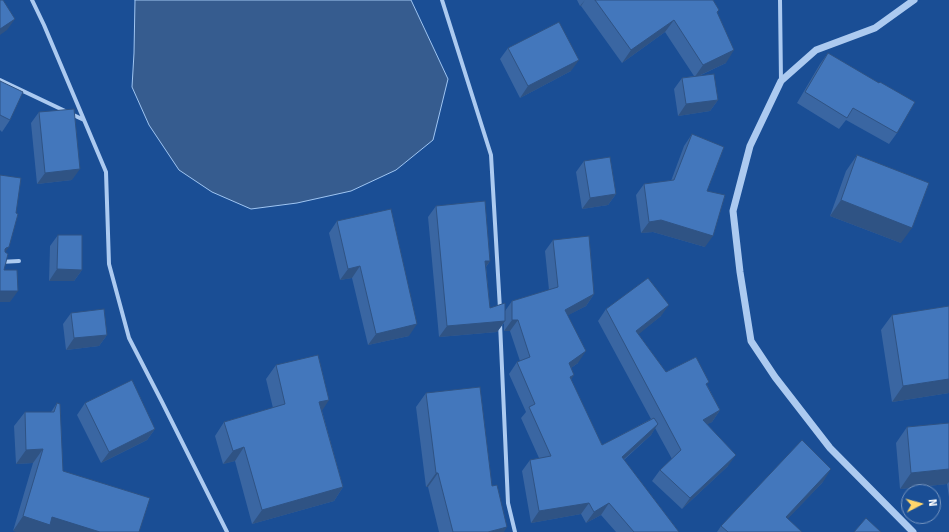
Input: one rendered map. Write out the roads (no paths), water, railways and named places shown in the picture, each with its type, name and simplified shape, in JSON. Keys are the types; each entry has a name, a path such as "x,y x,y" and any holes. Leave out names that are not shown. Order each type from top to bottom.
{"street":[{"path":"32,0 106,172 109,264 129,338 227,532"},
{"path":"442,0 492,155 508,503 515,532"},
{"path":"780,0 781,81"},
{"path":"913,532 830,448 775,376 751,341 740,272 733,212 750,146 781,81 816,50 875,28 914,0"},
{"path":"0,80 84,120"},
{"path":"0,262 18,261"}],"water":[{"path":"135,0 411,0 448,79 433,140 396,170 351,191 297,203 251,209 212,192 179,170 149,125 132,87"}]}
